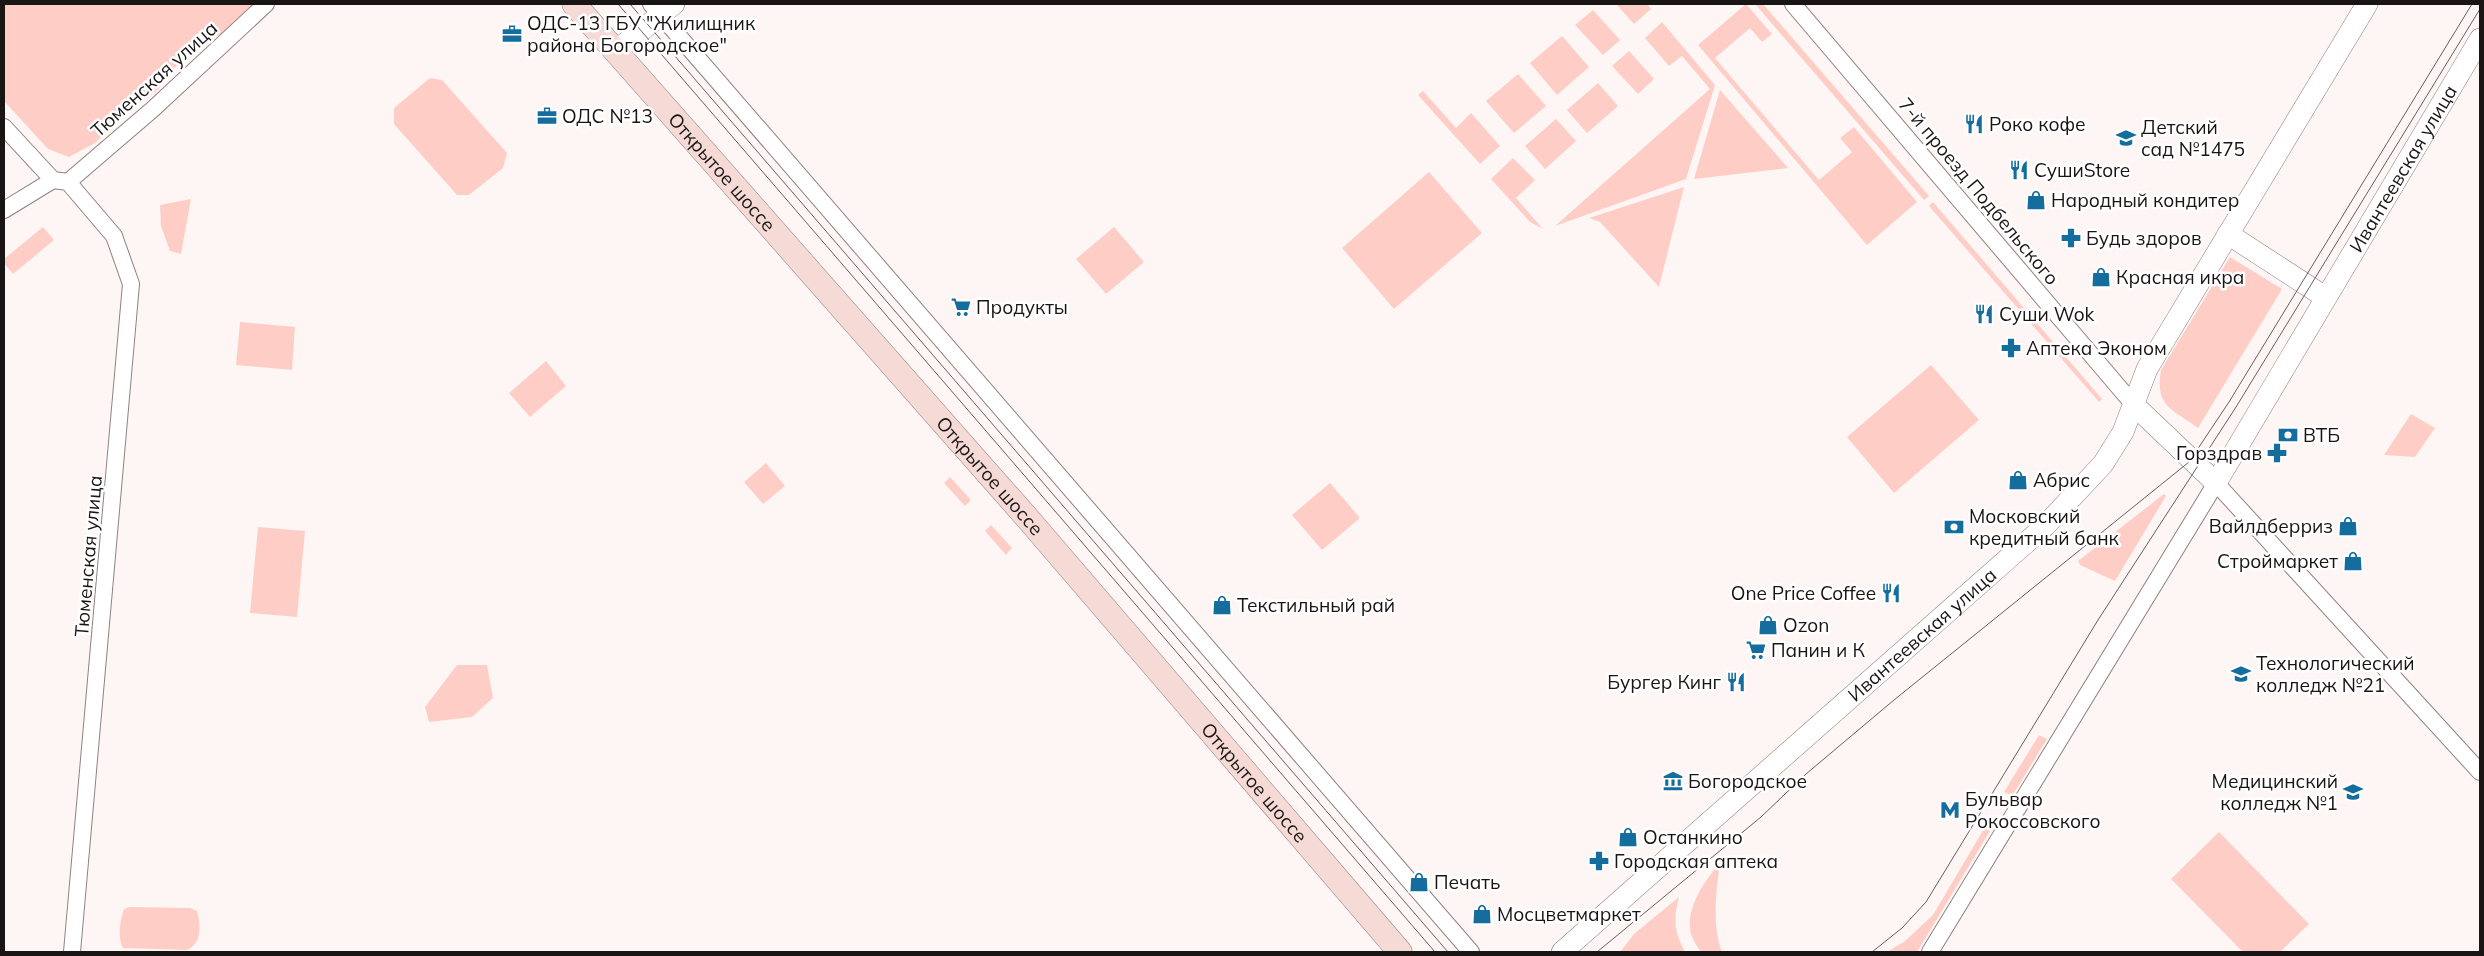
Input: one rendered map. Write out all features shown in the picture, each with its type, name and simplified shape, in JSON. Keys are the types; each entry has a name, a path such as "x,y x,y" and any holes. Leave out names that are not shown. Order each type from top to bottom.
{"main road":[{"name":"Открытое шоссе","path":"574,4 1029,520 1400,952"}],"street":[{"name":"Тюменская улица","path":"60,181 153,109 266,4"},
{"name":"7-й проезд Подбельского","path":"1793,4 2134,405"},
{"name":"Ивантеевская улица","path":"1562,952 2045,526 2103,464 2123,432 2147,369 2367,4"},
{"path":"616,52 662,7 1471,952"},
{"name":"Ивантеевская улица","path":"1930,952 2216,483 2480,39"},
{"name":"Тюменская улица","path":"4,127 114,236 132,284 72,952"},
{"path":"4,210 60,181"},
{"path":"2228,234 2325,297"},
{"path":"2134,405 2216,483 2480,772"}],"shaded area":[{"path":"4,4 259,4 227,33 206,38 164,78 159,89 131,109 95,143 69,157 48,149 4,101"},
{"path":"1616,4 1647,4 1651,9 1634,24"},
{"path":"1746,4 1772,34 1762,42 1750,28 1715,58 1819,180 1852,152 1840,138 1854,127 1917,202 1867,245 1698,45"},
{"path":"1755,4 1763,4 1929,196 1924,200"},
{"path":"1593,10 1620,40 1603,55 1575,25"},
{"path":"1662,22 1715,85 1686,179 1555,226 1710,89 1682,56 1669,66 1645,38"},
{"path":"1562,36 1589,67 1557,95 1530,63"},
{"path":"1629,51 1654,79 1638,94 1612,66"},
{"path":"1518,74 1546,106 1514,133 1486,101"},
{"path":"430,78 442,80 507,153 503,168 469,195 457,195 394,124 394,108"},
{"path":"1598,83 1618,106 1587,133 1567,110"},
{"path":"1720,90 1788,168 1694,179"},
{"path":"1423,91 1456,128 1471,113 1500,146 1480,164 1418,95"},
{"path":"1556,119 1576,141 1545,169 1525,146"},
{"path":"1513,158 1535,180 1516,198 1543,229 1530,222 1491,179"},
{"path":"1429,172 1482,233 1394,309 1342,248"},
{"path":"1684,187 1659,287 1600,222 1589,218"},
{"path":"191,199 181,254 170,251 161,226 160,205"},
{"path":"1933,202 2102,399 2099,402 1929,206"},
{"path":"43,227 54,240 13,274 4,263 4,259"},
{"path":"1114,227 1144,262 1106,294 1076,259"},
{"path":"2230,257 2282,289 2198,428 2173,411 2163,399 2160,392 2161,370"},
{"path":"240,322 295,327 292,370 236,365"},
{"path":"546,361 566,386 530,417 509,393"},
{"path":"1931,365 1979,420 1894,493 1847,437"},
{"path":"2411,414 2435,428 2415,457 2384,455"},
{"path":"766,463 785,486 763,504 744,482"},
{"path":"950,477 971,500 965,506 944,483"},
{"path":"1330,483 1360,518 1322,550 1292,515"},
{"path":"2164,494 2166,496 2115,581 2080,565 2078,561"},
{"path":"991,525 1012,548 1006,555 985,531"},
{"path":"258,527 305,531 297,617 250,613"},
{"path":"457,665 487,665 493,698 472,717 429,722 425,707"},
{"path":"2039,735 2047,739 2012,796 2004,792"},
{"path":"1988,822 1993,826 1917,952 1887,952 1905,941 1933,915"},
{"path":"2219,832 2309,924 2280,952 2243,952 2171,879"},
{"path":"1720,863 1716,897 1716,920 1722,952 1701,952 1690,930 1690,918 1699,892"},
{"path":"1679,897 1675,919 1679,938 1685,952 1620,952 1634,934"},
{"path":"130,907 190,908 197,911 199,922 198,939 195,944 186,950 123,948 120,939 120,924 124,909"}],"tram line":[{"path":"618,4 1435,952"},
{"path":"630,4 1448,952"},
{"path":"1597,952 1761,817 1806,774 1894,700 2189,462 2229,402 2472,4"},
{"path":"1872,952 1902,928 1926,902 2098,620 2236,407 2480,9"}],"place":[{"name":"ОДС-13 ГБУ \"Жилищник района Богородское\"","path":"512,34"},
{"name":"ОДС №13","path":"547,116"},
{"name":"Роко кофе","path":"1974,124"},
{"name":"Детский сад №1475","path":"2126,138"},
{"name":"СушиStore","path":"2019,170"},
{"name":"Народный кондитер","path":"2036,200"},
{"name":"Будь здоров","path":"2071,238"},
{"name":"Красная икра","path":"2101,277"},
{"name":"Продукты","path":"961,307"},
{"name":"Суши Wok","path":"1984,314"},
{"name":"Аптека Эконом","path":"2011,348"},
{"name":"ВТБ","path":"2288,435"},
{"name":"Горздрав","path":"2277,453"},
{"name":"Абрис","path":"2018,480"},
{"name":"Вайлдберриз","path":"2348,526"},
{"name":"Московский кредитный банк","path":"1954,527"},
{"name":"Строймаркет","path":"2353,561"},
{"name":"One Price Coffee","path":"1891,593"},
{"name":"Текстильный рай","path":"1222,605"},
{"name":"Ozon","path":"1768,625"},
{"name":"Панин и К","path":"1756,650"},
{"name":"Технологический колледж №21","path":"2241,674"},
{"name":"Бургер Кинг","path":"1736,682"},
{"name":"Богородское","path":"1673,781"},
{"name":"Медицинский колледж №1","path":"2353,792"},
{"name":"Бульвар Рокоссовского","path":"1950,810"},
{"name":"Останкино","path":"1628,837"},
{"name":"Городская аптека","path":"1599,861"},
{"name":"Печать","path":"1419,882"},
{"name":"Мосцветмаркет","path":"1482,914"}]}
